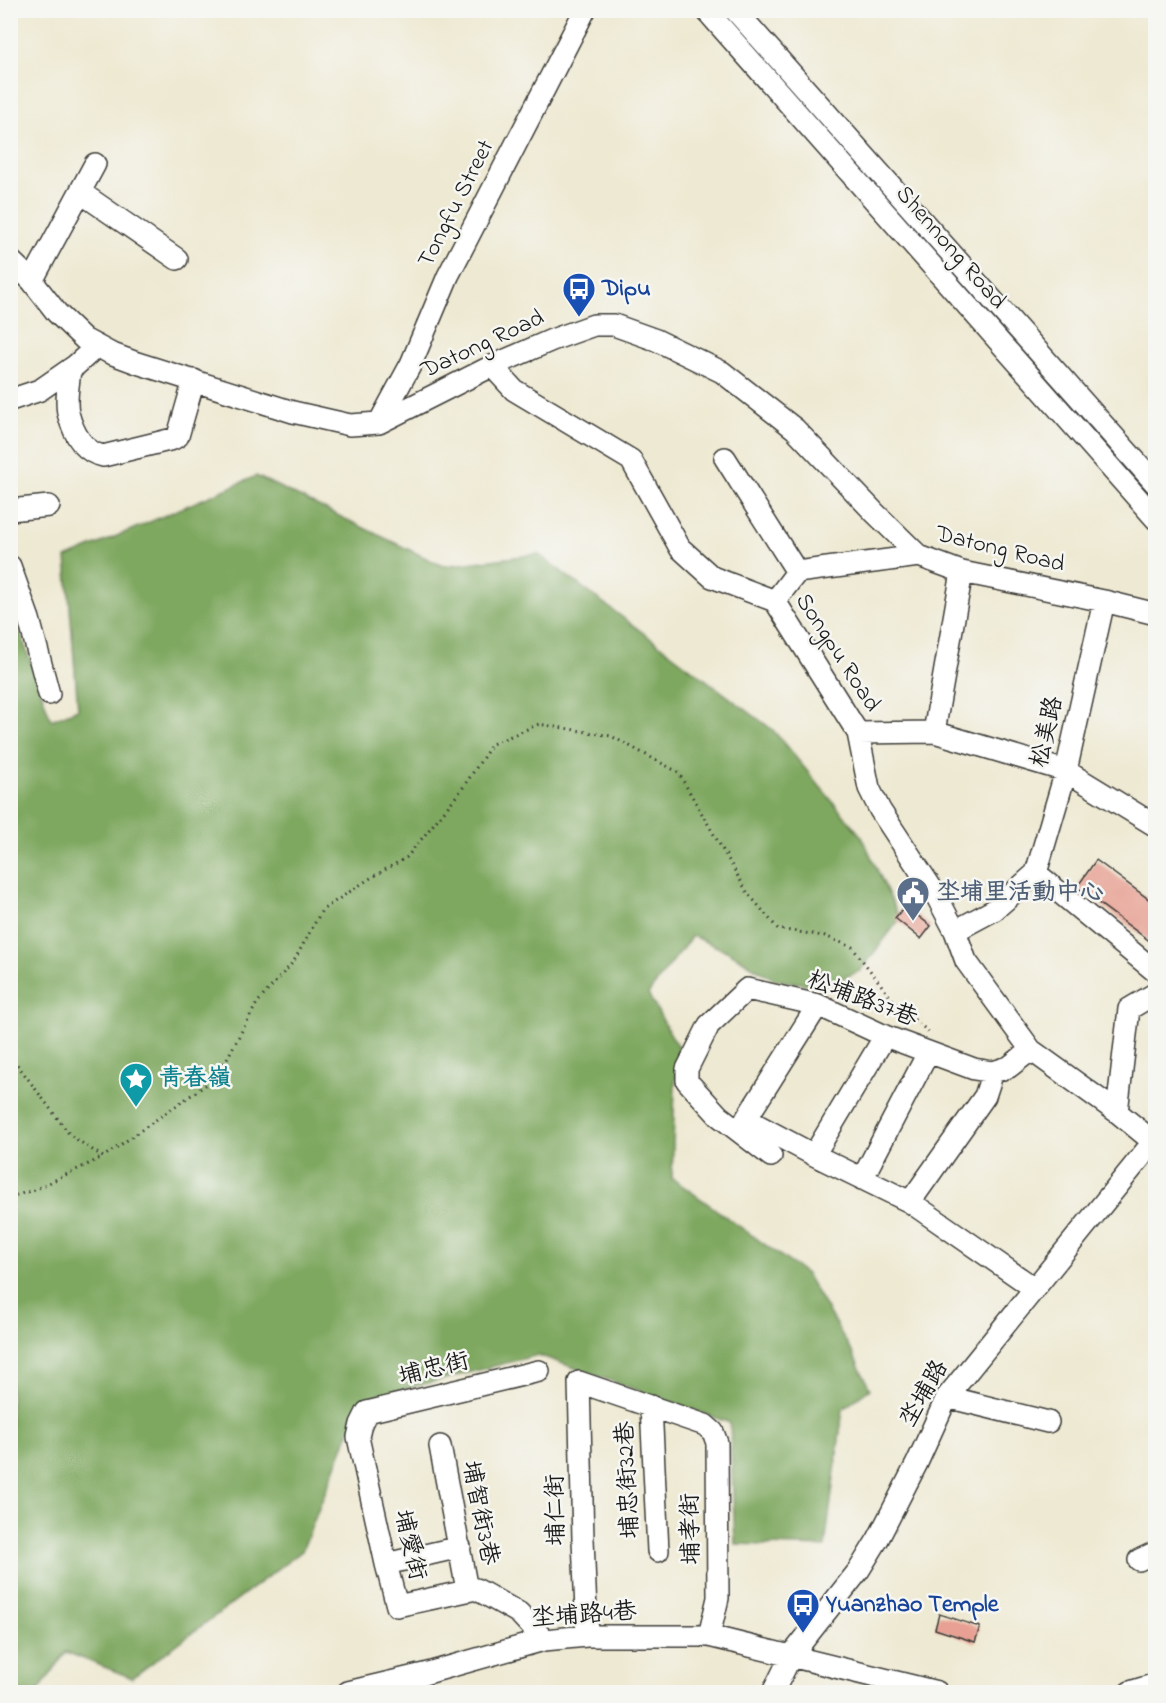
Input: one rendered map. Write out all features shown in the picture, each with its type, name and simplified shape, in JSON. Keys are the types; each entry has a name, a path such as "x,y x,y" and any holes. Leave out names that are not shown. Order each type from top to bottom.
{"street":[{"name":"Tongfu Street","path":"379,423 411,364 448,276 585,10"},
{"name":"Shennong Road","path":"706,10 1155,519"},
{"name":"Shennong Road","path":"735,10 1155,484"},
{"path":"32,281 95,164"},
{"path":"80,192 177,259"},
{"name":"Datong Road","path":"10,260 32,281 57,313 84,339 110,353 293,412 350,425 379,423 492,366 552,340 594,325 614,326 656,340 722,372 795,429 919,556 962,572 1104,601 1155,614"},
{"path":"10,400 40,390 97,346"},
{"name":"Songpu Road","path":"492,366 514,390 631,460 680,548 712,577 775,601 858,733 869,788 880,810 936,895 955,931 966,961 1031,1050 1117,1112 1154,1143"},
{"path":"70,369 68,412 76,433 87,449 103,456 178,436 194,380"},
{"path":"725,458 797,573"},
{"path":"10,510 49,506"},
{"path":"775,601 797,573 919,556"},
{"path":"10,566 29,619 49,694"},
{"path":"934,732 962,572"},
{"name":"松美路","path":"1036,873 1066,771 1104,601"},
{"path":"858,733 934,732 1066,771 1155,826"},
{"path":"955,931 994,910 1036,873 1155,972"},
{"name":"松埔路37巷","path":"771,1156 719,1116 687,1081 687,1069 710,1024 747,989 819,1005 885,1036 934,1047 975,1069 993,1072"},
{"path":"1117,1112 1129,1009 1155,993"},
{"path":"819,1005 746,1119 910,1202 1034,1288"},
{"path":"814,1155 885,1036"},
{"path":"862,1179 934,1047"},
{"path":"910,1202 985,1096 993,1072 1009,1067 1031,1050"},
{"name":"坔埔路","path":"774,1692 791,1656 859,1570 878,1539 917,1463 947,1397 1154,1143"},
{"name":"埔忠街","path":"358,1437 360,1424 367,1412 539,1371"},
{"name":"埔仁街","path":"587,1636 579,1382 651,1406"},
{"path":"947,1397 1048,1422"},
{"name":"埔孝街","path":"651,1406 705,1425 713,1432 717,1443 718,1598 709,1636"},
{"name":"埔忠街32巷","path":"651,1406 658,1551"},
{"name":"埔愛街","path":"358,1437 397,1606 467,1590"},
{"name":"埔智街3巷","path":"440,1446 467,1590"},
{"path":"386,1564 460,1547"},
{"path":"467,1590 476,1588 519,1613 544,1640"},
{"name":"坔埔路4巷","path":"348,1692 424,1674 544,1640 587,1636 709,1636 937,1692"},
{"path":"1130,1692 1155,1684"}],"path":[{"path":"10,1197 34,1190 103,1157 217,1077 256,1003 294,961 322,910 407,856 462,789 492,744 539,724 611,736 678,772 747,892 778,929 825,936 852,946 895,1003 934,1047"},
{"path":"10,1055 70,1135 103,1157"}],"green space":[{"path":"256,476 443,566 538,554 773,730 862,837 900,919 860,971 824,986 775,980 729,952 692,936 648,994 679,1049 675,1086 672,1178 806,1274 851,1350 870,1389 843,1409 825,1547 735,1544 730,1423 538,1355 362,1400 302,1551 132,1678 66,1652 38,1692 11,1692 10,603 51,720 78,709 66,558"}],"building":[{"path":"1096,860 1155,904 1155,945 1077,887"},
{"name":"坔埔里活動中心","path":"905,906 931,926 921,939 895,918"},
{"path":"939,1614 980,1627 975,1642 935,1629"}],"place":[{"name":"Dipu","path":"579,318"},
{"name":"坔埔里活動中心","path":"913,922"},
{"name":"青春嶺","path":"136,1108"},
{"name":"Yuanzhao Temple","path":"803,1634"}]}
